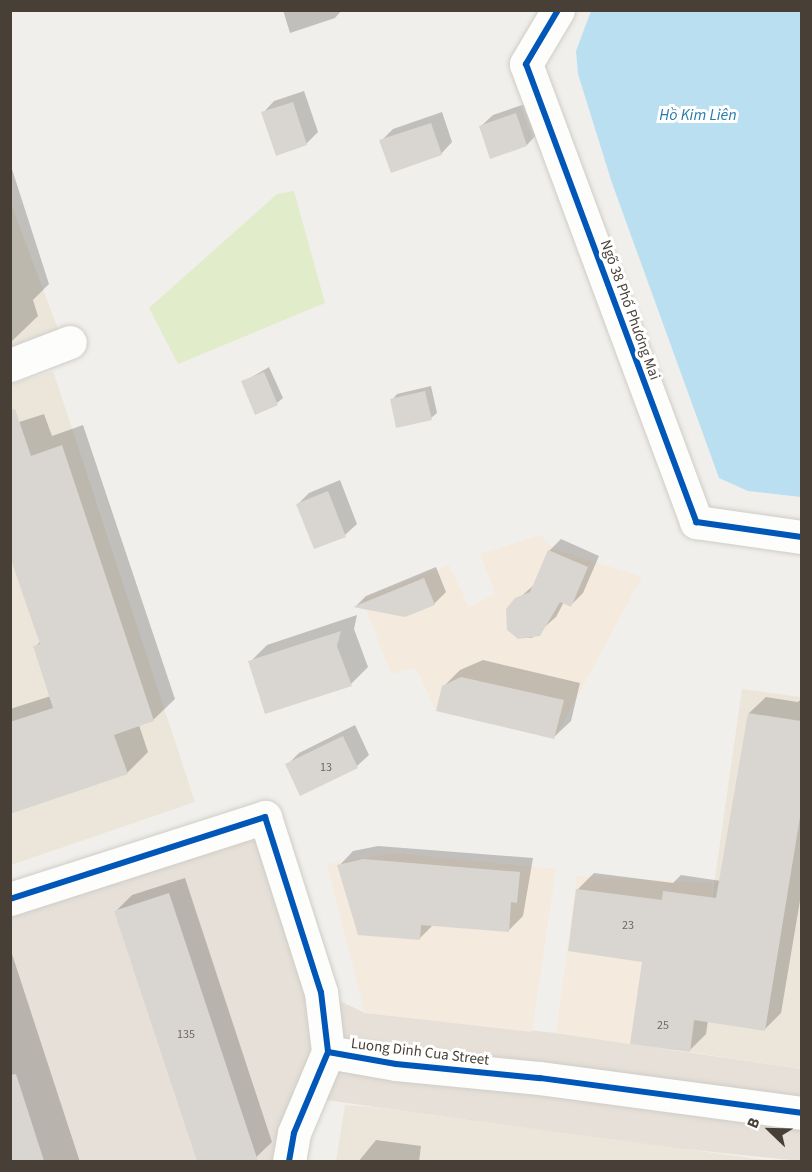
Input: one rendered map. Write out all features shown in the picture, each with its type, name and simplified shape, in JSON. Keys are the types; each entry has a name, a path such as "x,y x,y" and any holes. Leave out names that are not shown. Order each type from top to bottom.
{"street":[{"name":"Ngõ 38 Phố Phương Mai","path":"558,10 526,64 696,522 801,537"},
{"path":"10,365 70,342"},
{"name":"Luong Dinh Cua Street","path":"10,899 265,817 321,992 328,1052 396,1064 540,1078 801,1113"},
{"path":"289,1161 294,1133 328,1052"}],"shaded area":[{"path":"10,201 62,340 10,358"},
{"path":"53,371 195,802 11,865 10,385"},
{"path":"540,535 554,549 642,577 554,739 436,711 416,668 391,674 362,599 449,565 469,607 495,594 480,554"},
{"path":"742,689 801,697 801,1069 690,1052"},
{"path":"265,817 321,992 365,1013 556,1033 801,1069 801,1161 645,1145 312,1098 289,1161 11,1161 10,900"},
{"path":"395,853 556,869 532,1032 365,1013 327,864"},
{"path":"577,876 713,883 696,1008 630,1044 556,1033"},
{"path":"345,1105 373,1107 774,1161 336,1161"}],"green space":[{"path":"294,191 325,303 178,364 149,308 277,194"}],"water":[{"name":"Hồ Kim Liên","path":"797,10 802,13 801,497 748,491 719,478 612,183 578,74 576,51 591,11"}],"building":[{"path":"293,102 307,145 276,156 261,112"},
{"path":"516,113 527,146 490,159 479,126"},
{"path":"431,123 442,155 391,173 379,140"},
{"path":"264,372 278,405 255,415 241,381"},
{"path":"425,391 432,420 396,428 390,399"},
{"path":"15,409 31,456 62,445 154,721 114,735 128,774 10,814 10,722 53,708 33,646 40,644 10,557 10,410"},
{"path":"328,491 346,537 314,549 296,504"},
{"path":"548,550 588,567 571,607 560,602 540,636 518,639 507,630 506,609 515,598 530,592"},
{"path":"424,578 435,605 405,617 353,607"},
{"path":"341,631 337,646 352,686 265,714 248,661"},
{"path":"461,677 564,700 554,739 436,711 442,686"},
{"path":"748,713 801,721 801,811 765,1031 694,1020 690,1052 630,1044 642,962 568,951 576,889 662,900 663,891 716,898"},
{"path":"343,736 358,768 300,796 285,764"},
{"path":"363,859 520,872 517,903 511,902 509,932 421,925 420,940 358,935 337,865"},
{"path":"169,893 258,1161 197,1161 114,911"},
{"path":"16,1074 44,1161 10,1161 10,1075"}],"cycle path":[{"path":"558,10 526,64 696,522 802,537"},
{"path":"10,899 265,817 321,992 328,1052 294,1133 289,1162"},
{"path":"328,1052 396,1064 540,1078 802,1113"}]}
